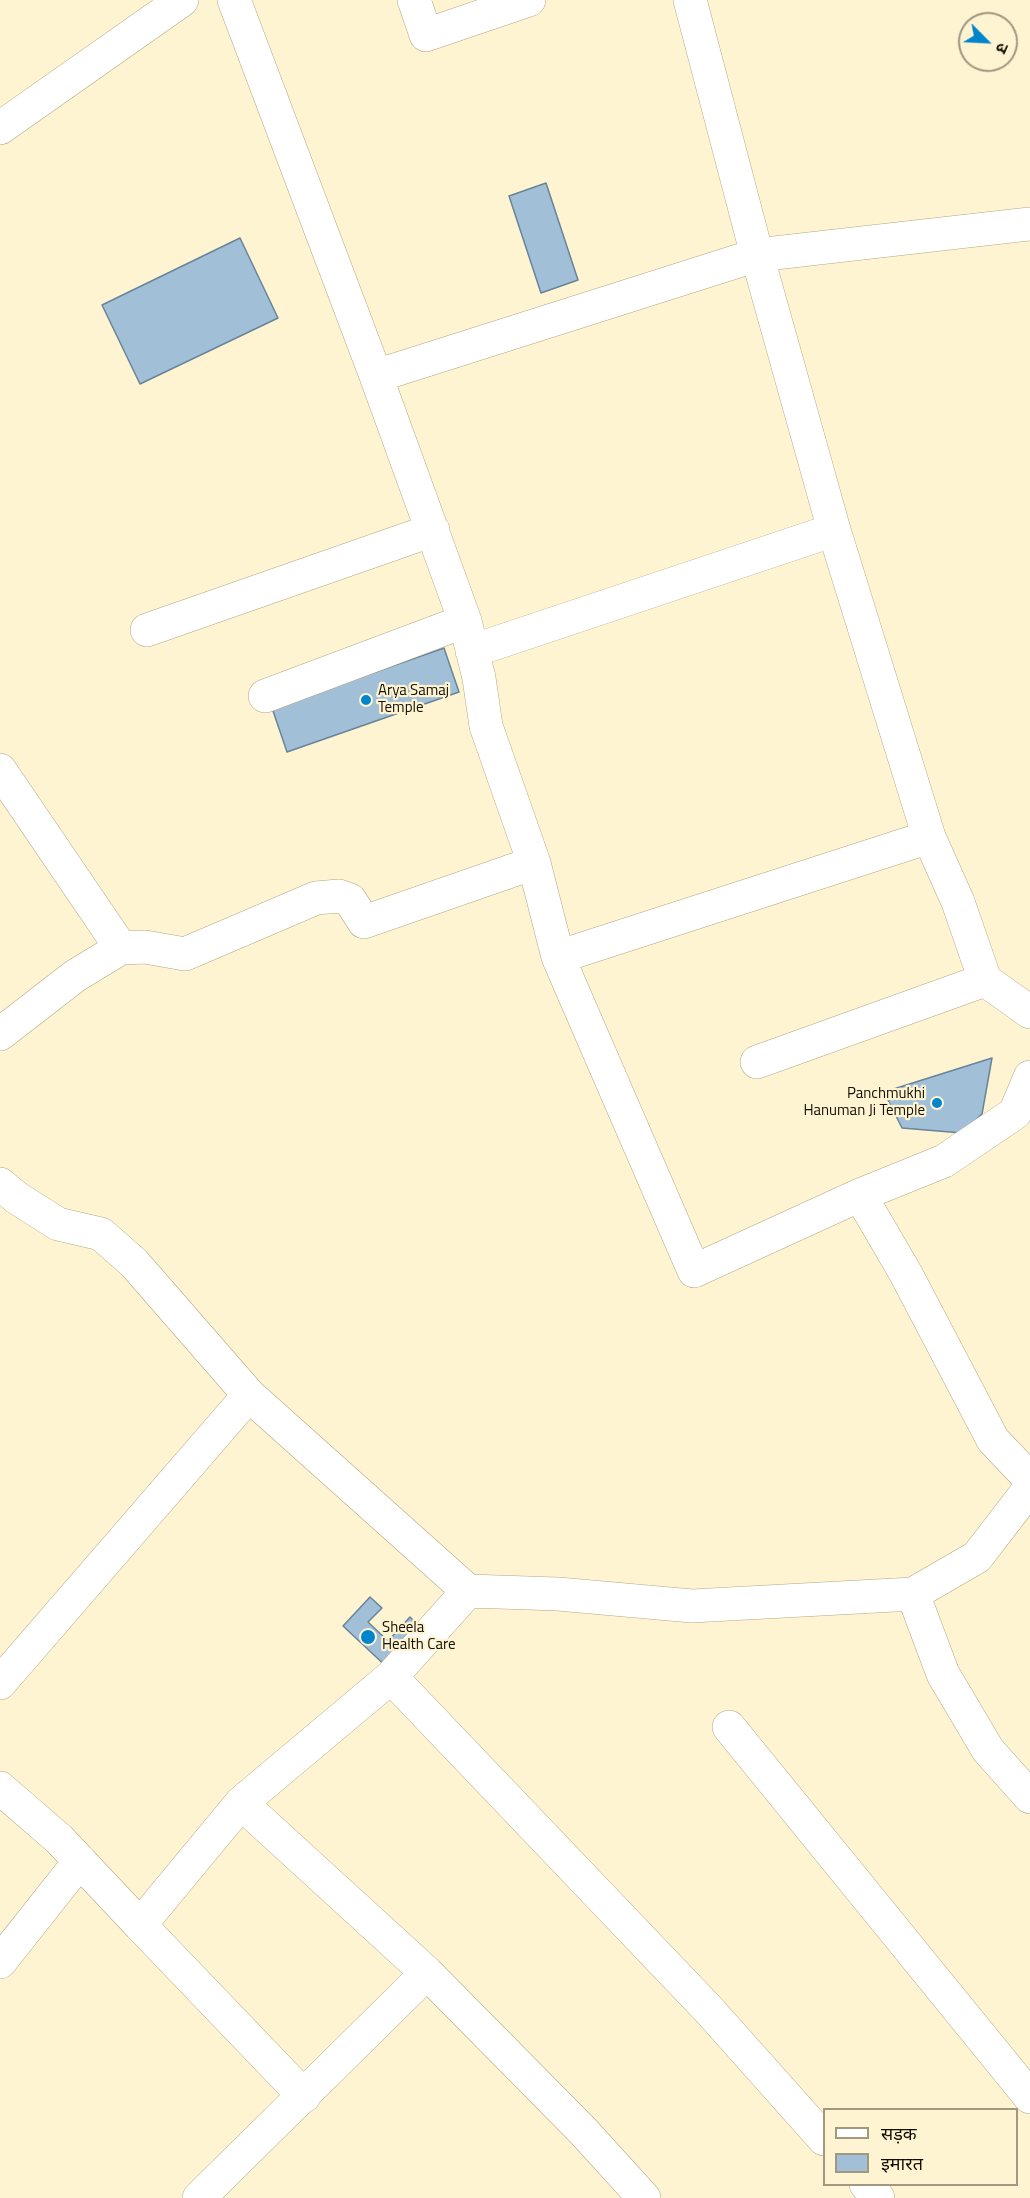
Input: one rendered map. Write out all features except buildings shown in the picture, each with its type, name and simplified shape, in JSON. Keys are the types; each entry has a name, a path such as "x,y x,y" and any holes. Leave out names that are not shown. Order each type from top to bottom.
{"street":[{"path":"0,128 182,0"},
{"path":"234,0 433,530 468,636 486,726 534,863 558,957 694,1271 860,1195 944,1161 1015,1113 1030,1077"},
{"path":"414,0 426,35 529,0"},
{"path":"690,0 757,255 834,530 929,837 958,902 985,980 1030,1012"},
{"path":"376,376 757,255 1030,224"},
{"path":"147,630 433,530"},
{"path":"265,696 834,530"},
{"path":"0,770 121,948"},
{"path":"558,957 929,837"},
{"path":"0,1034 75,976 121,948 145,947 185,954 316,898 339,896 350,900 364,922 534,863"},
{"path":"757,1062 985,980"},
{"path":"0,1184 17,1198 58,1224 101,1234 134,1263 249,1395 468,1592 558,1594 692,1606 913,1594 977,1557 1030,1488"},
{"path":"860,1195 906,1274 993,1440 1030,1479"},
{"path":"0,1683 249,1395"},
{"path":"140,1925 241,1803 391,1677 468,1592"},
{"path":"913,1594 944,1674 988,1750 1030,1797"},
{"path":"391,1677 709,2010 823,2137"},
{"path":"729,1727 1030,2097"},
{"path":"0,1788 59,1839 304,2096"},
{"path":"241,1803 427,1973 584,2132 644,2198"},
{"path":"0,1962 80,1861"},
{"path":"199,2198 427,1973"},
{"path":"868,2186 878,2198"}],"place":[{"name":"Arya Samaj Temple","path":"366,700"},
{"name":"Panchmukhi Hanuman Ji Temple","path":"937,1103"},
{"name":"Sheela Health Care","path":"368,1637"}]}
